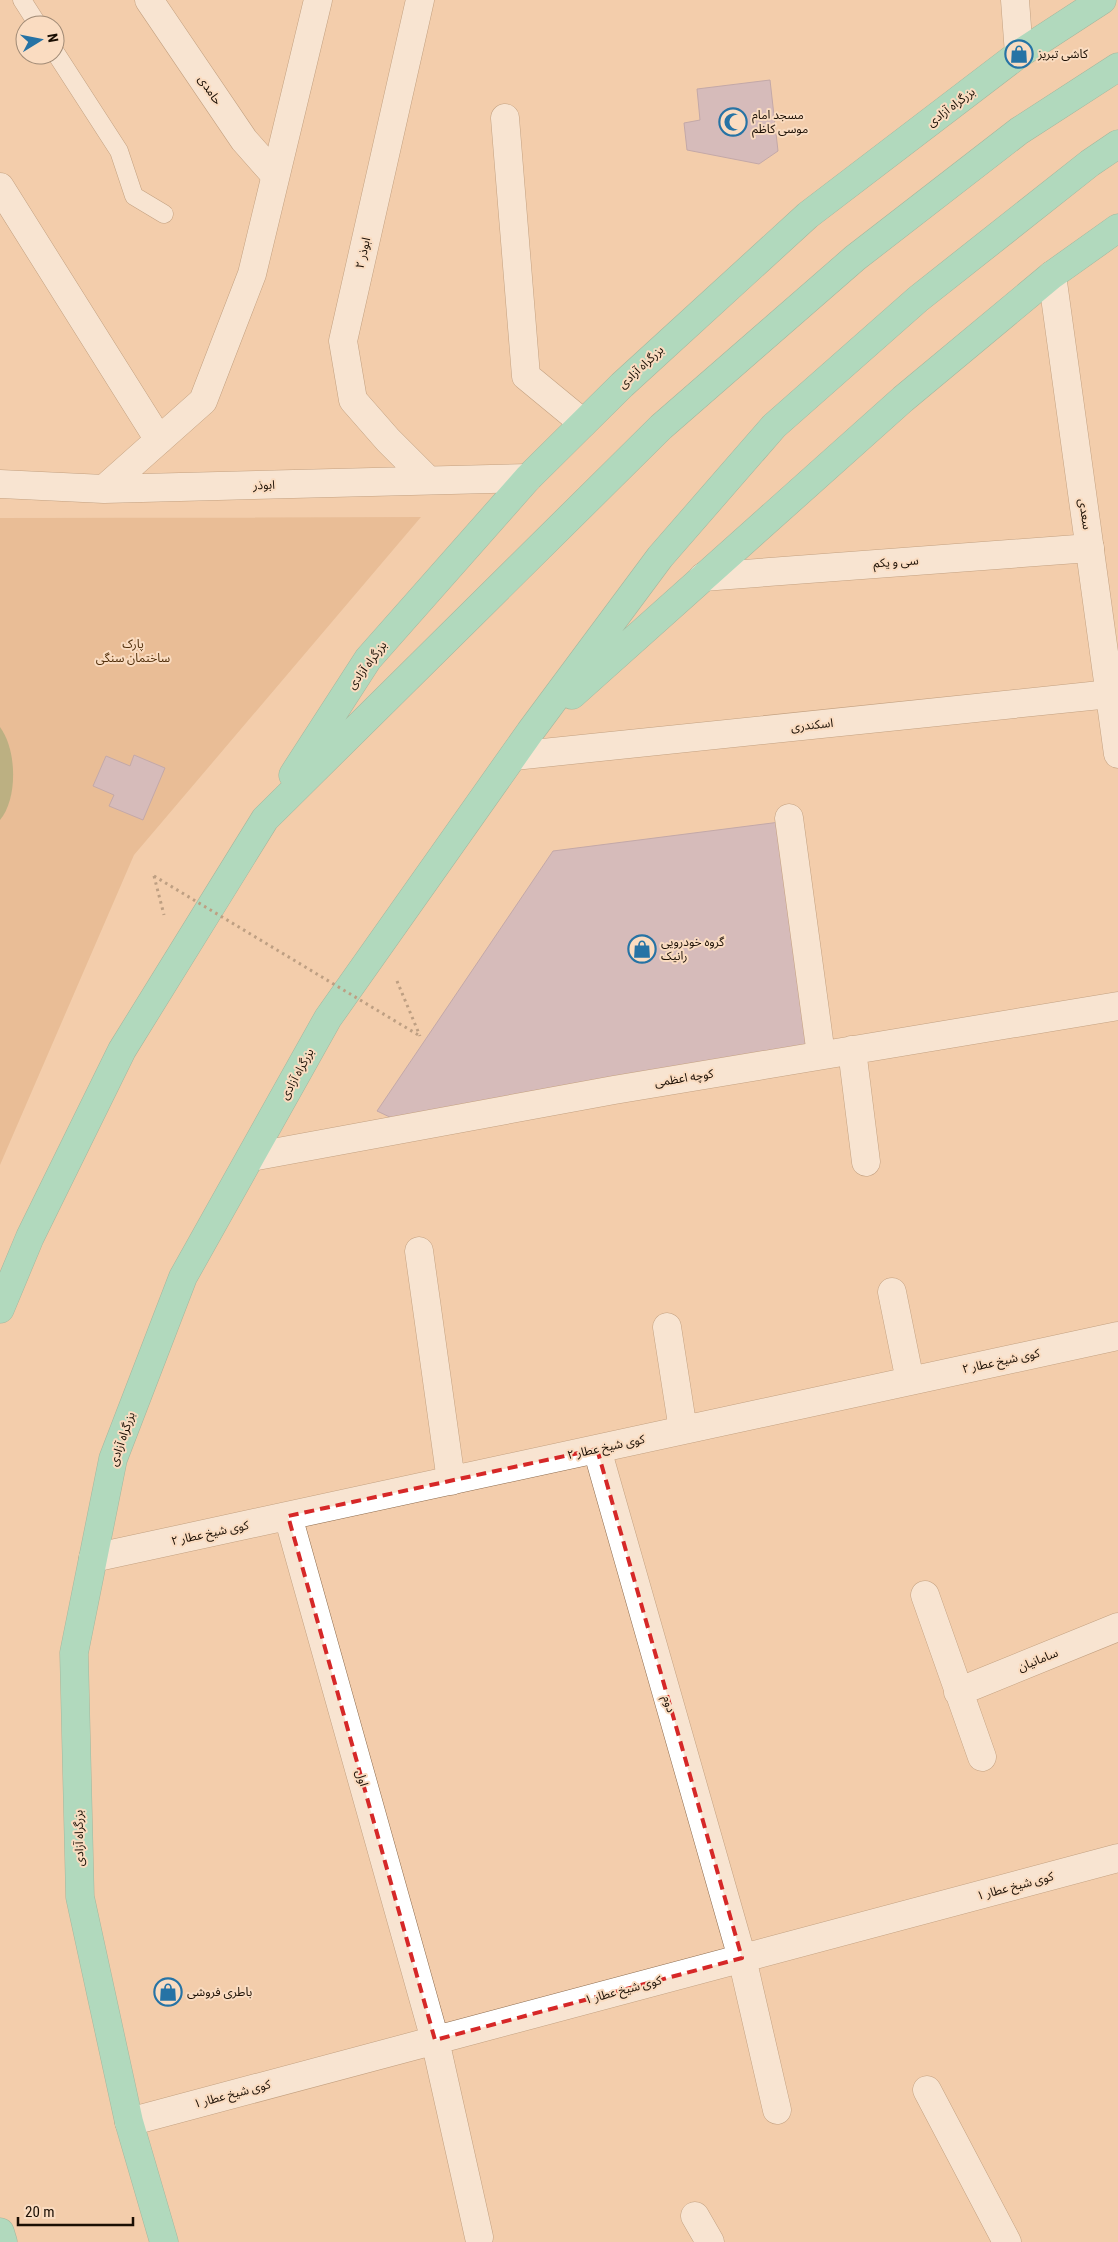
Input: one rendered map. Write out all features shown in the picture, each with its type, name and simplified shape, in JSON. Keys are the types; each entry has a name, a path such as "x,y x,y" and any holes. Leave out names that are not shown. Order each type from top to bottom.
{"highway":[{"name":"بزرگراه آزادی","path":"0,1309 30,1237 122,1050 265,819 368,659 528,478 622,385 808,215 1019,54 1102,0"},
{"name":"بزرگراه آزادی","path":"265,819 669,421 870,246 1019,131 1118,67"},
{"name":"بزرگراه آزادی","path":"164,2242 129,2122 80,1897 74,1653 113,1459 183,1277 328,1018 530,732 660,557 774,426 918,299 1090,163 1118,144"},
{"name":"بزرگراه آزادی","path":"530,732 903,399 1052,275 1118,228"},
{"path":"0,2232 3,2242"}],"street":[{"name":"حامدی","path":"149,0 244,140 276,175"},
{"path":"104,489 203,401 252,274 318,0"},
{"name":"ابوذر ۲","path":"420,0 343,341 353,400 388,440 428,480"},
{"path":"1015,0 1019,54"},
{"path":"505,118 526,376 583,423"},
{"path":"0,187 159,440"},
{"name":"سعدی","path":"1052,275 1118,754"},
{"name":"ابوذر","path":"0,484 104,489 528,478"},
{"name":"سی و یکم","path":"703,577 1090,548"},
{"name":"اسکندری","path":"514,756 1110,694"},
{"path":"788,818 821,1055"},
{"name":"کوچه اعظمی","path":"251,1157 455,1118 1118,1006"},
{"path":"852,1050 866,1162"},
{"path":"419,1251 451,1481"},
{"path":"892,1292 910,1381"},
{"path":"667,1327 683,1430"},
{"name":"کوی شیخ عطار ۲","path":"93,1558 1118,1336"},
{"name":"دوم","path":"597,1449 742,1958 777,2110"},
{"name":"اول","path":"288,1516 436,2040 479,2237"},
{"path":"925,1595 982,1758"},
{"name":"سامانیان","path":"958,1692 1118,1628"},
{"name":"کوی شیخ عطار ۱","path":"129,2122 1118,1858"},
{"path":"927,2090 1007,2242"},
{"path":"696,2216 710,2242"}],"lane":[{"path":"22,0 32,15"},
{"path":"63,65 118,151 134,196 164,214"}],"path":[{"path":"154,876 420,1036 381,944"}],"highlighted area":[{"path":"597,1449 742,1958 435,2040 288,1516"}],"green space":[{"name":"پارک ساختمان سنگی","path":"421,517 134,855 0,1165 0,518"}],"shaded area":[{"path":"0,727 10,748 13,774 10,799 6,811 0,820"}],"building":[{"name":"مسجد امام موسی کاظم","path":"770,80 778,151 759,164 687,150 684,123 700,120 697,89"},
{"path":"134,755 165,768 143,820 109,806 114,795 93,786 106,756 130,766"},
{"name":"گروه خودرویی رانیک","path":"780,822 812,1048 396,1120 377,1111 553,851"}],"place":[{"name":"کاشی تبریز","path":"1019,54"},
{"name":"مسجد امام موسی کاظم","path":"733,122"},
{"name":"گروه خودرویی رانیک","path":"642,949"},
{"name":"باطری فروشی","path":"168,1992"}]}
